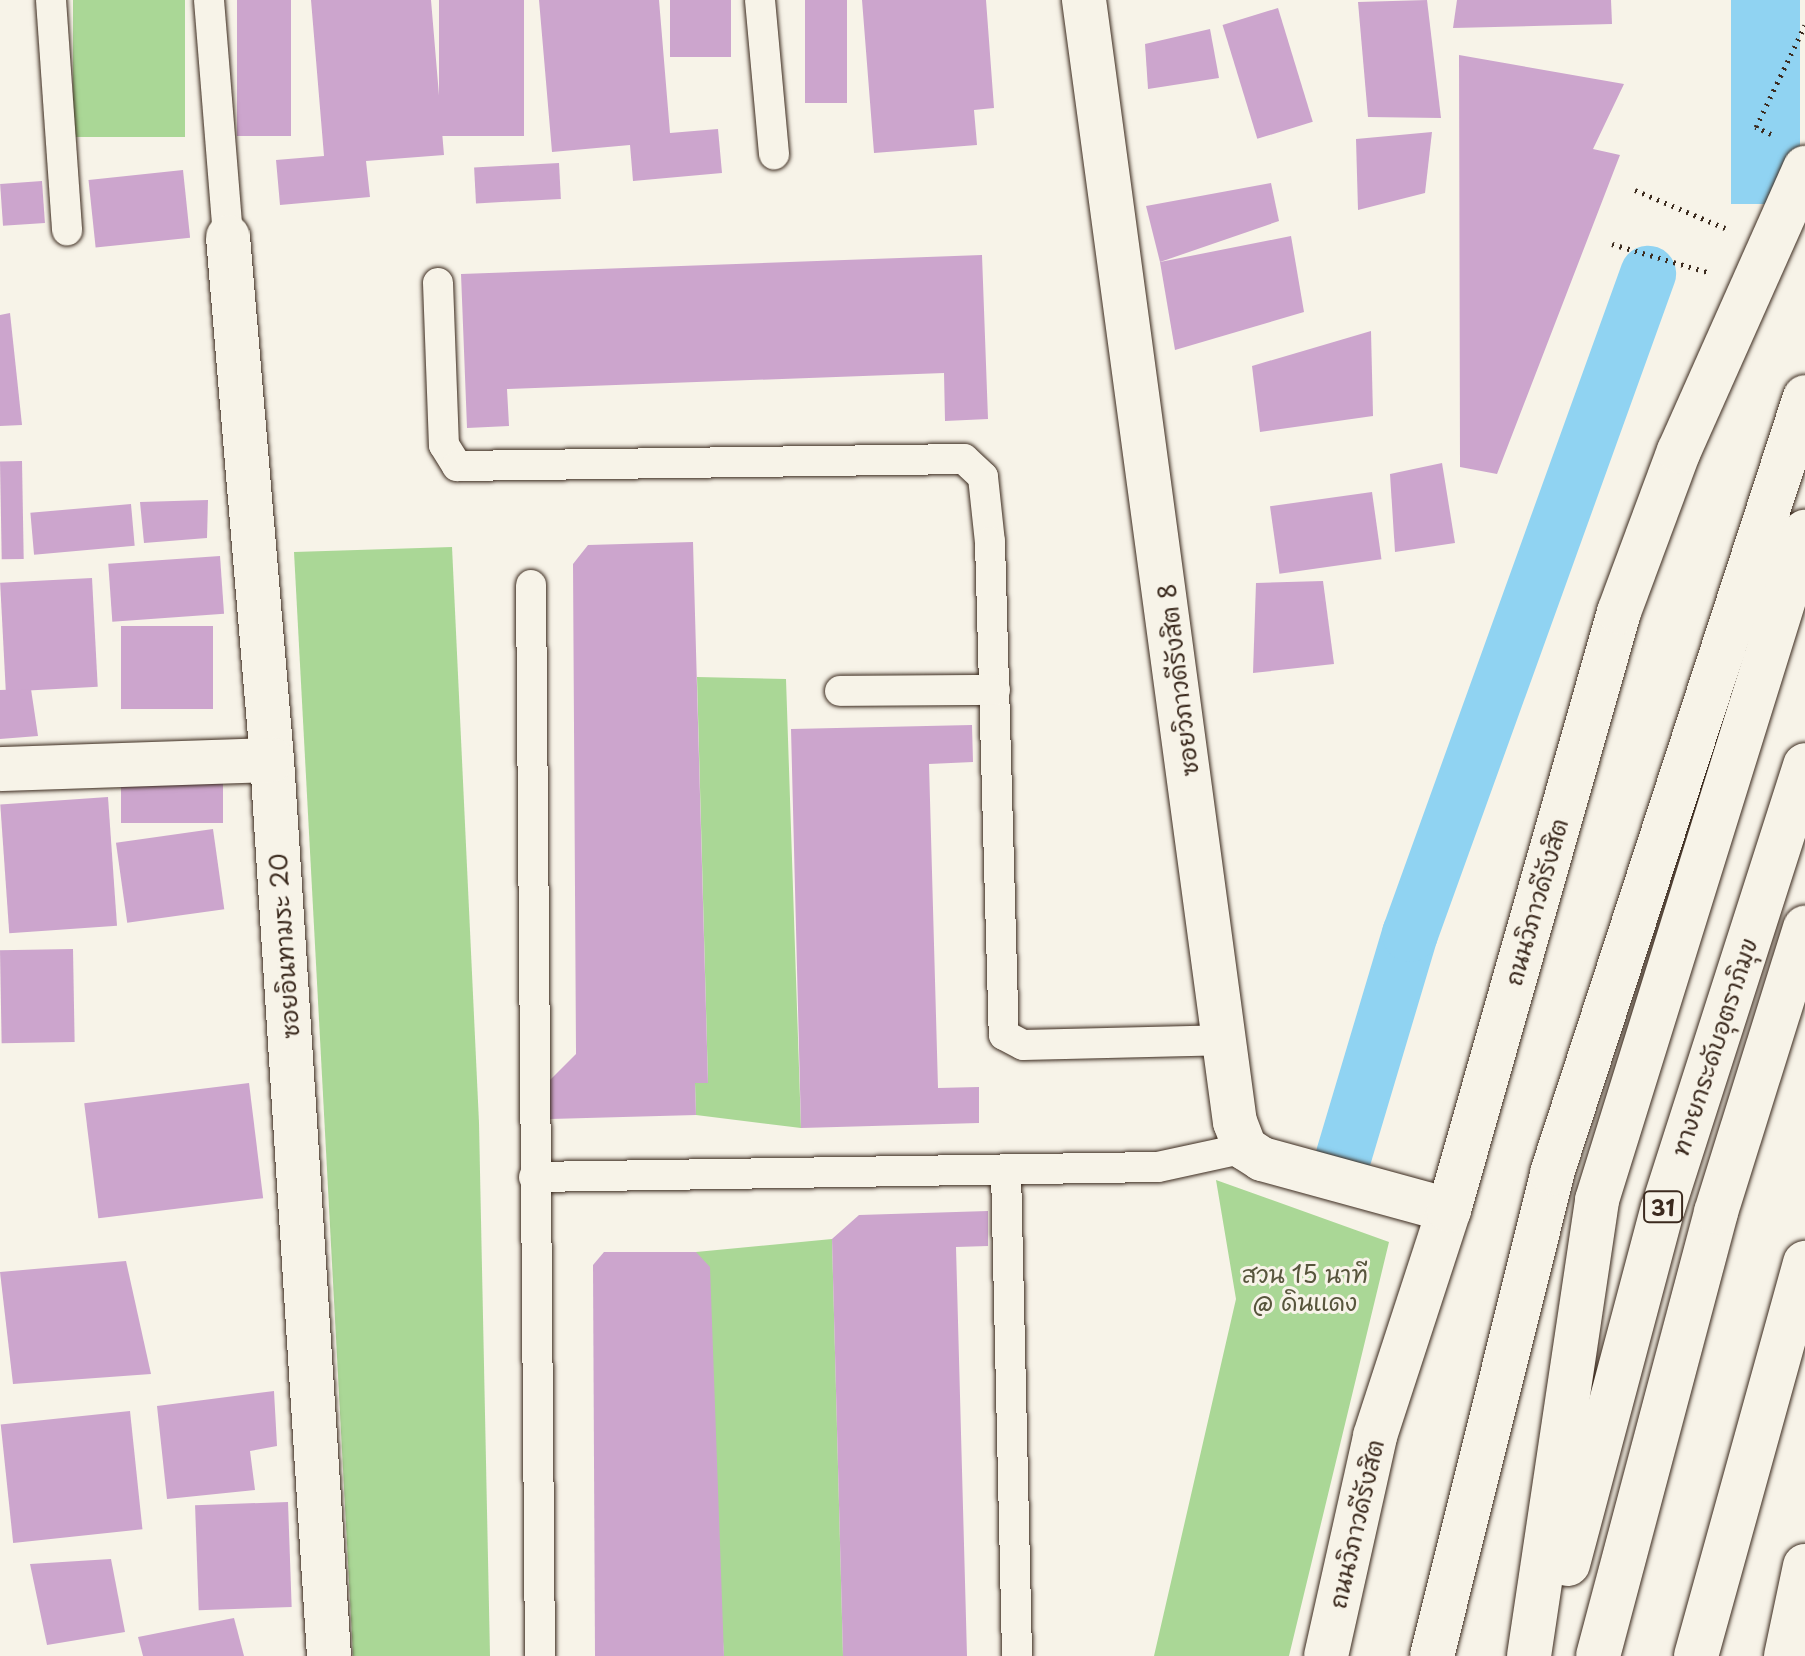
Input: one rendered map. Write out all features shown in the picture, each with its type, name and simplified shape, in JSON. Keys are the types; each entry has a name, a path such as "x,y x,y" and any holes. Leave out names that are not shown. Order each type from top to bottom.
{"main road":[{"name":"ซอยวิภาวดีรังสิต 8","path":"1084,0 1150,455 1222,1040 1245,1148"},
{"name":"ถนนวิภาวดีรังสิต","path":"1326,1656 1375,1436 1449,1210 1619,612 1679,451 1805,168"},
{"name":"ซอยอินทามระ 20","path":"228,237 272,760 329,1656"},
{"path":"1432,1656 1552,1173 1805,397"},
{"path":"1529,1656 1597,1200 1805,532"},
{"path":"0,769 272,760"},
{"name":"ทางยกระดับอุตราภิมุข","path":"1545,1656 1663,1208 1805,765"},
{"name":"31","path":"1598,1656 1716,1212 1805,928"},
{"path":"1617,1656 1733,1225 1805,994"},
{"path":"1245,1148 1449,1210"},
{"path":"1696,1656 1805,1263"},
{"path":"1786,1656 1805,1566"}],"lane":[{"path":"51,0 67,230"},
{"path":"209,0 228,237"},
{"path":"760,0 774,154"},
{"path":"438,283 444,445 457,466 964,459 983,477 995,690 1004,1035 1023,1045 1222,1040"},
{"path":"531,585 540,1656"},
{"path":"840,691 995,690"},
{"path":"534,1177 1158,1167 1245,1148"},
{"path":"1006,1170 1017,1656"}],"path":[{"path":"1756,127 1805,25"},
{"path":"1635,190 1726,228"},
{"path":"1612,244 1708,272"}],"green space":[{"path":"73,0 185,0 185,137 73,137"},
{"path":"452,547 479,1123 490,1656 353,1656 294,552"},
{"path":"697,677 786,679 801,1128 696,1115 695,1083 708,1082"},
{"name":"สวน 15 นาที @ ดินแดง","path":"1216,1180 1389,1242 1289,1656 1154,1656 1236,1299"},
{"path":"832,1239 843,1656 724,1656 696,1252"}],"water":[{"path":"1731,0 1800,0 1800,204 1731,204"}],"building":[{"path":"237,0 291,0 291,136 237,136"},
{"path":"311,0 431,0 444,155 366,161 370,197 280,205 276,160 324,156"},
{"path":"439,0 524,0 524,136 439,136"},
{"path":"539,0 659,0 670,133 718,129 722,173 633,181 630,145 552,152"},
{"path":"670,0 731,0 731,57 670,57"},
{"path":"805,0 847,0 847,103 805,103"},
{"path":"862,0 986,0 994,108 974,110 977,145 874,153"},
{"path":"1427,0 1441,118 1368,117 1358,2"},
{"path":"1457,0 1611,0 1612,24 1453,28"},
{"path":"1278,8 1313,122 1257,139 1223,25"},
{"path":"1210,29 1219,78 1148,89 1145,44"},
{"path":"1459,55 1624,84 1593,149 1620,155 1497,474 1460,467"},
{"path":"1432,132 1425,193 1358,210 1356,139"},
{"path":"559,163 561,199 476,203 474,167"},
{"path":"183,170 190,238 96,248 89,180"},
{"path":"42,181 45,223 3,226 0,184"},
{"path":"1271,183 1279,221 1160,262 1146,206"},
{"path":"1291,236 1304,312 1175,350 1160,262"},
{"path":"982,255 988,419 945,421 944,373 507,389 509,426 467,428 461,274"},
{"path":"10,313 22,425 0,426 0,315"},
{"path":"1371,331 1373,416 1260,432 1252,366"},
{"path":"0,461 22,461 24,559 2,559"},
{"path":"1442,463 1455,543 1395,552 1390,474"},
{"path":"1372,492 1381,559 1279,574 1270,506"},
{"path":"208,500 207,538 144,543 140,502"},
{"path":"131,504 135,546 34,555 30,513"},
{"path":"693,542 708,1083 695,1083 696,1115 550,1119 548,1082 576,1054 573,564 588,545"},
{"path":"220,556 224,614 112,622 108,564"},
{"path":"92,578 98,687 6,692 0,583"},
{"path":"1323,581 1334,664 1253,673 1256,583"},
{"path":"121,626 213,626 213,709 121,709"},
{"path":"31,689 38,736 0,739 0,690"},
{"path":"972,725 973,762 929,764 938,1088 979,1087 979,1123 801,1128 791,729"},
{"path":"121,777 223,777 223,823 121,823"},
{"path":"108,797 117,926 9,933 0,805"},
{"path":"213,829 224,909 127,923 116,843"},
{"path":"73,949 75,1042 2,1043 0,950"},
{"path":"249,1083 263,1198 98,1218 84,1103"},
{"path":"988,1211 988,1246 956,1247 967,1656 843,1656 832,1239 859,1215"},
{"path":"604,1252 696,1252 710,1267 724,1656 595,1656 593,1265"},
{"path":"126,1261 151,1374 13,1384 0,1272"},
{"path":"274,1391 277,1446 250,1451 255,1490 167,1499 157,1406"},
{"path":"130,1411 142,1529 13,1543 1,1425"},
{"path":"288,1502 292,1607 199,1610 195,1505"},
{"path":"111,1559 125,1632 47,1645 30,1564"},
{"path":"234,1618 244,1656 143,1656 138,1637"}],"waterway":[{"path":"1344,1155 1410,934 1648,274"}]}
